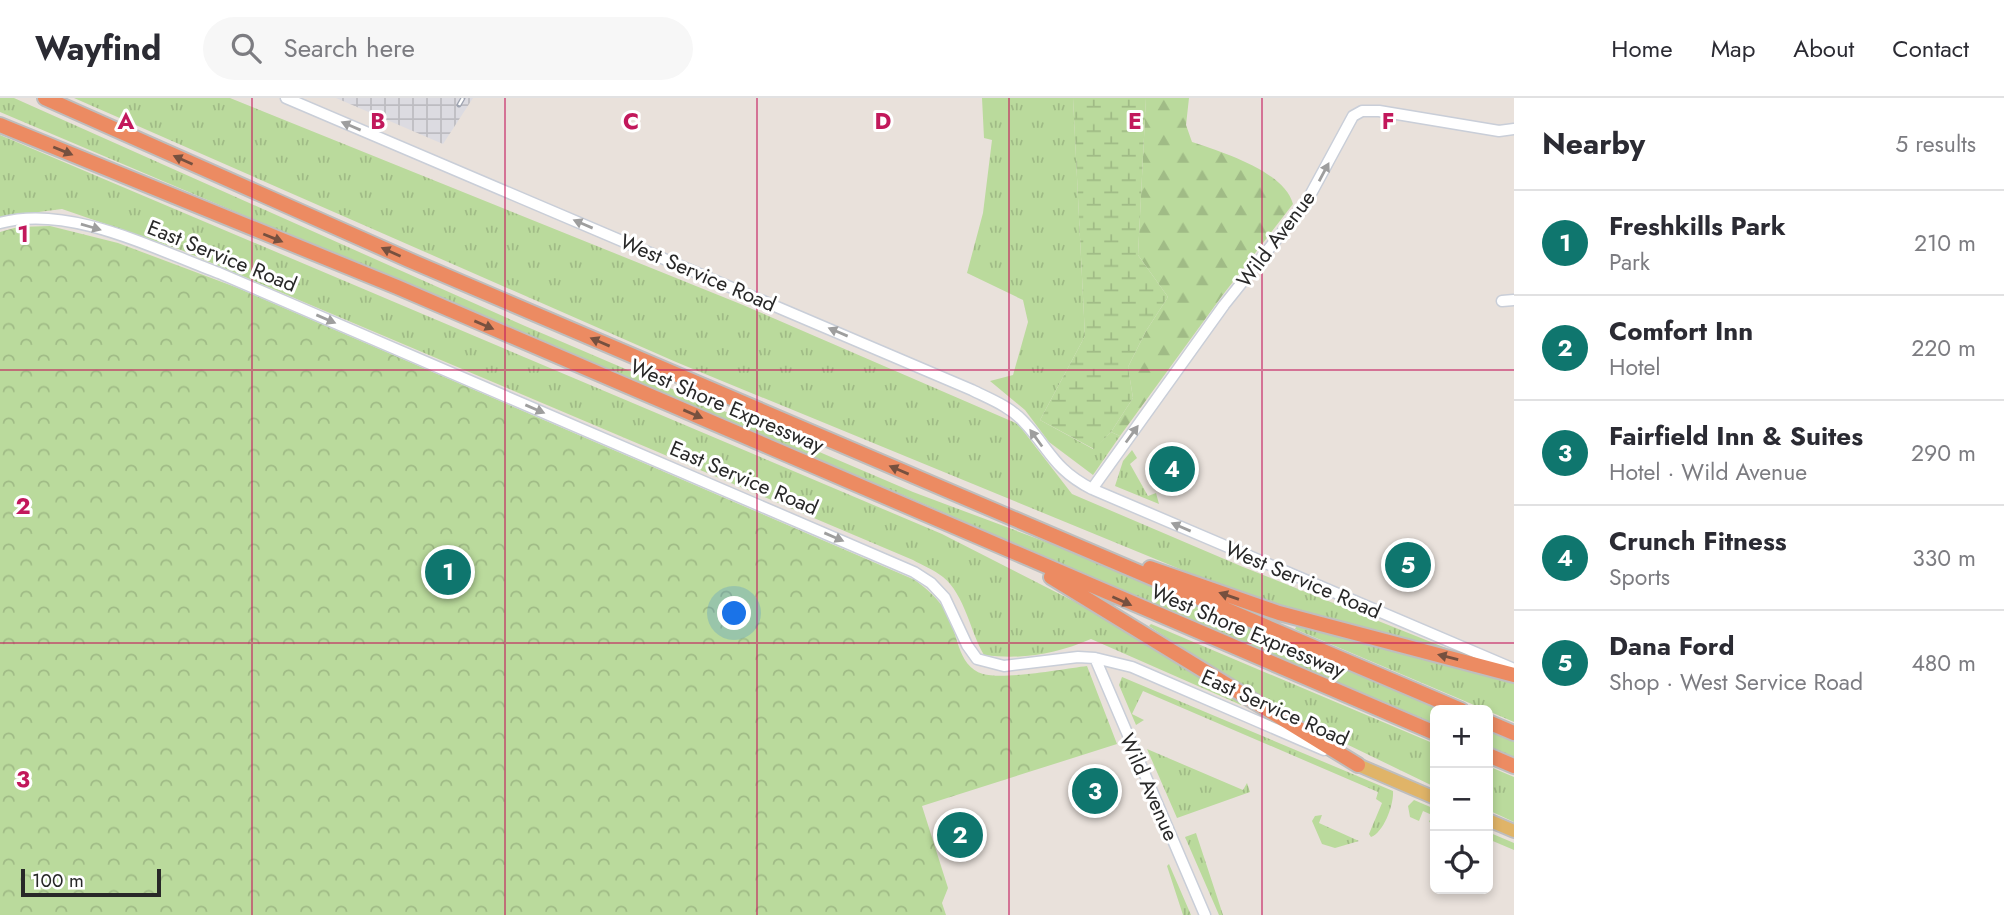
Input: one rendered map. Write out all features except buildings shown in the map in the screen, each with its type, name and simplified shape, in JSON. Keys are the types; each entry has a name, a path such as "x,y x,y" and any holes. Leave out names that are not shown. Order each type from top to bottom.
{"highway":[{"name":"West Shore Expressway","path":"45,98 409,260 1449,705"},
{"name":"West Shore Expressway","path":"0,125 397,287 1430,731"},
{"path":"962,497 1279,613 1514,672"},
{"path":"1015,552 1047,575 1358,765"},
{"path":"1493,724 1514,733"},
{"path":"1493,757 1514,766"}],"main road":[{"name":"East Service Road","path":"1358,765 1430,796"},
{"path":"1493,822 1514,831"}],"street":[{"name":"West Service Road","path":"286,98 972,390 1006,407 1024,422 1049,456 1088,487 1514,672"},
{"name":"Wild Avenue","path":"1088,487 1224,305 1307,201 1353,116 1362,111 1380,111 1499,131 1514,129"},
{"name":"East Service Road","path":"0,223 36,217 64,220 107,232 219,273 914,572 931,583 945,598 967,645 977,659 989,664 1004,666 1078,657 1095,658 1132,667 1358,765"},
{"path":"1502,301 1514,300"},
{"name":"Wild Avenue","path":"1095,658 1205,915"}],"shaded area":[{"path":"336,98 473,98 443,144"}],"green space":[{"path":"0,98 14,98 525,326 913,492 1081,555 1431,705 1430,724 910,498 0,112"},
{"path":"74,98 230,98 743,305 1018,424 1072,494 1243,567 1446,648 1446,651 1260,599 1187,572 676,362"},
{"path":"982,98 1073,98 1085,336 1040,420 1093,449 1111,432 1120,436 1093,475 1049,442 1025,410 990,381 1013,375 1028,322 1023,300 967,273 983,213 992,140 984,138"},
{"path":"1073,98 1146,98 1138,255 1168,297 1146,331 1128,367 1133,398 1111,432 1094,449 1040,420 1085,336"},
{"path":"1146,98 1189,98 1186,125 1192,142 1235,157 1265,173 1278,182 1293,204 1120,436 1111,432 1133,398 1128,367 1146,331 1168,297 1138,255"},
{"path":"0,135 942,534 1091,610 1242,701 1241,705 1091,639 1065,649 1039,654 1012,657 984,655 957,593 939,574 913,560 181,250 62,209 0,217"},
{"path":"50,226 118,243 238,288 915,580 932,594 946,611 963,656 974,670 993,676 1005,676 1087,666 1117,744 922,806 948,888 942,903 946,915 0,915 0,232 18,227"},
{"path":"1132,450 1137,458 1130,464 1148,496 1156,493 1159,504 1115,486 1123,461"},
{"path":"1151,624 1430,742 1430,785 1272,708 1149,626"},
{"path":"1297,625 1514,682 1514,722 1493,713 1493,705 1474,705 1295,629"},
{"path":"1122,677 1393,791 1390,810 1384,824 1371,837 1369,834 1382,803 1376,799 1378,792 1143,691 1132,714 1144,720 1136,725 1119,685"},
{"path":"1493,732 1514,742 1514,759 1493,750"},
{"path":"1147,749 1243,790 1247,783 1250,792 1177,818"},
{"path":"1493,768 1514,777 1514,822 1493,812"},
{"path":"1414,800 1430,807 1430,814 1423,811 1419,821 1410,817 1408,806"},
{"path":"1322,815 1319,823 1359,841 1335,848 1322,844 1312,821 1315,816"},
{"path":"1196,833 1223,915 1219,915 1185,837"},
{"path":"1493,834 1514,843 1514,850 1493,841"},
{"path":"1169,864 1191,915 1183,915 1167,866"}],"railway":[{"path":"459,105 463,98"}],"place":[{"name":"Crunch Fitness","path":"1172,469"},
{"name":"Dana Ford","path":"1408,565"},
{"name":"Freshkills Park","path":"448,572"},
{"name":"Fairfield Inn & Suites","path":"1095,791"},
{"name":"Comfort Inn","path":"960,835"}]}
